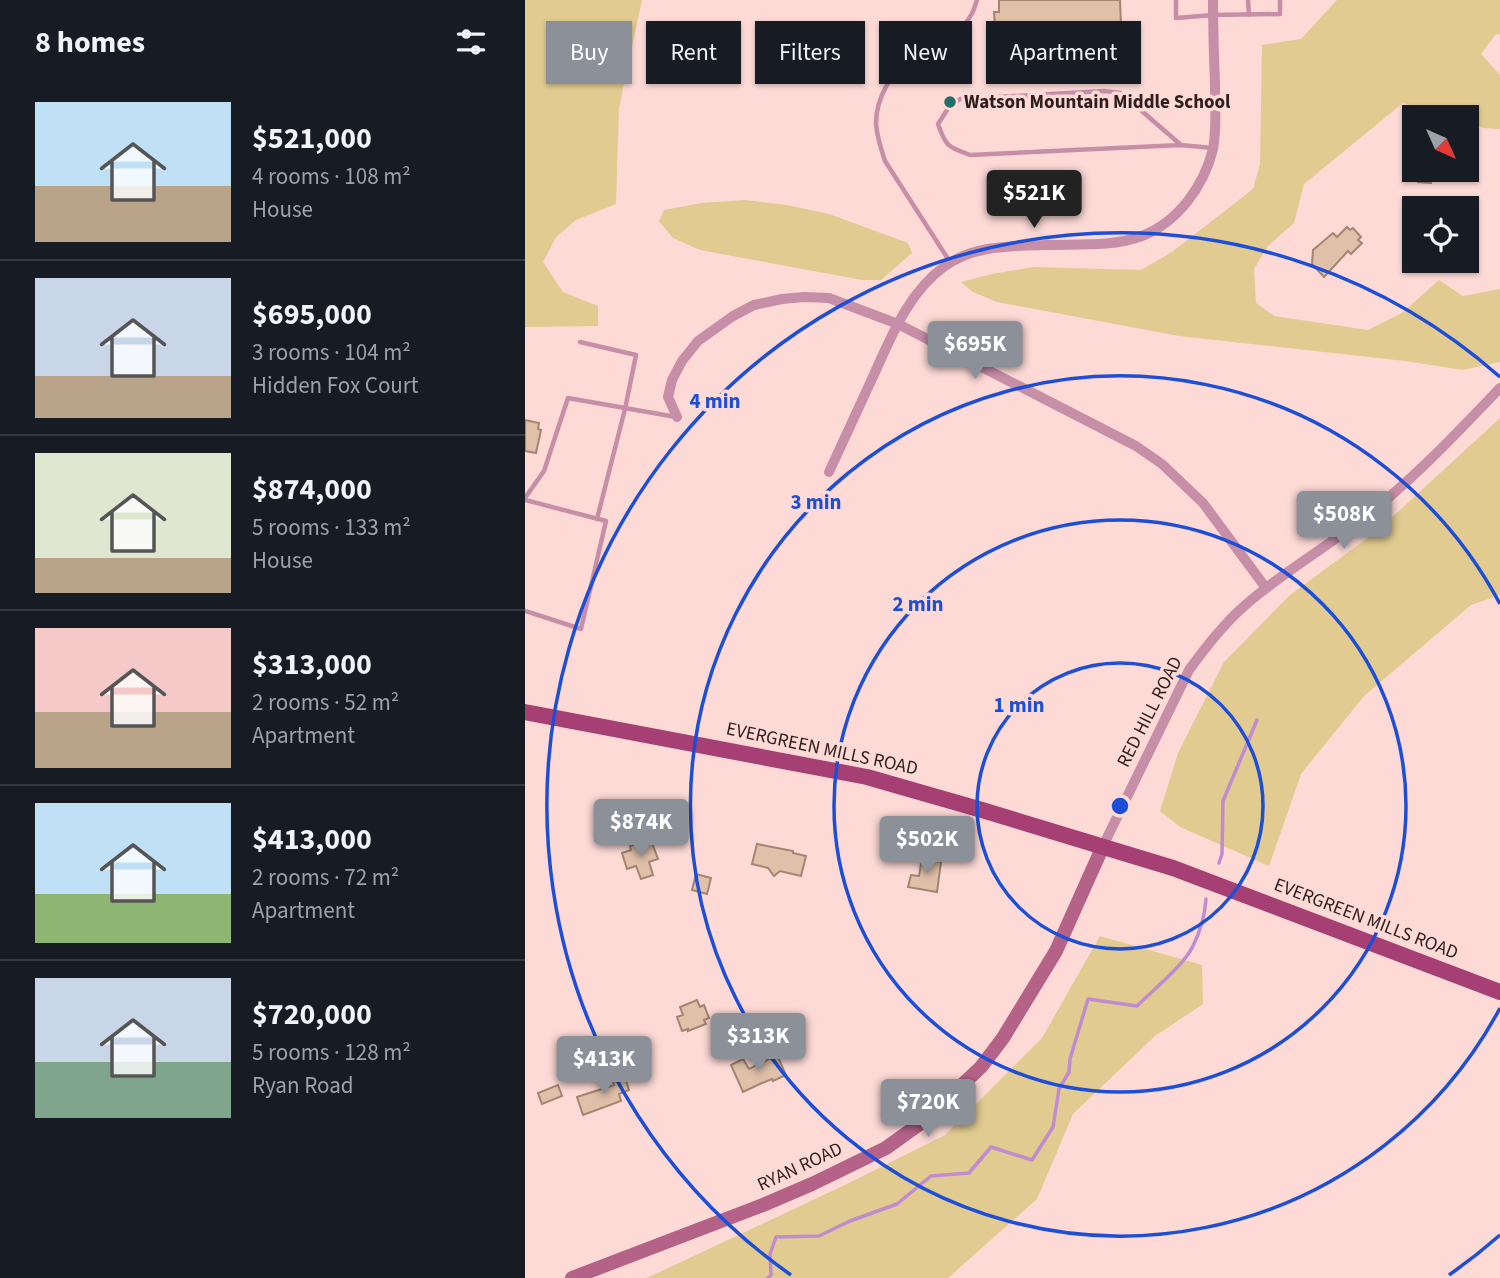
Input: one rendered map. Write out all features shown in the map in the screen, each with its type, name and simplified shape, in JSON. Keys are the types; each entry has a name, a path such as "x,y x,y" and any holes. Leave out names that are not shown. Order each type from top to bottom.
{"main road":[{"name":"EVERGREEN MILLS ROAD","path":"525,712 867,777 1103,846 1216,884 1500,992"},
{"name":"RYAN ROAD","path":"572,1278 812,1184 886,1148 925,1120 981,1067 1003,1038 1056,951 1103,846"}],"street":[{"path":"829,472 898,324 926,282 950,262 960,256 988,248 1118,242 1143,236 1180,211 1203,176 1213,148 1216,124 1213,0"},
{"path":"677,417 668,397 672,380 682,361 698,341 754,305 782,299 829,298 898,324 1136,446 1161,464 1203,503 1266,588"},
{"name":"RED HILL ROAD","path":"1103,846 1189,670 1224,625 1266,588 1382,503 1500,388"}],"lane":[{"path":"950,262 885,161 876,123 880,97 894,74 912,58 954,34 971,17 977,0"},
{"path":"1176,0 1176,18 1280,14 1280,0"},
{"path":"1248,0 1249,15"},
{"path":"1181,145 1121,93 1104,91 961,99 949,107 938,124 944,140 951,148 969,155 1181,145 1213,148"},
{"path":"580,342 636,355 597,519"},
{"path":"525,611 581,629 606,521 525,499 544,471 568,398 677,417"}],"shaded area":[{"path":"525,0 642,0 632,47 632,21 546,21 546,84 624,84 619,108 616,204 576,220 556,237 543,262 563,292 598,306 598,326 525,327"},
{"path":"1337,0 1500,0 1500,35 1496,34 1481,54 1500,75 1500,129 1479,127 1479,105 1403,103 1304,184 1294,223 1268,246 1254,269 1256,303 1274,316 1368,330 1402,313 1439,280 1463,296 1500,289 1500,362 1463,370 1179,336 997,302 973,292 961,282 1033,267 1141,270 1172,252 1253,189 1260,164 1262,45 1301,39"},
{"path":"745,200 829,214 908,243 912,253 881,280 862,280 700,250 673,238 659,221 664,210 701,203"},
{"path":"1500,418 1500,595 1471,605 1364,696 1301,774 1269,866 1180,827 1160,811 1178,753 1224,662 1290,595 1377,531"},
{"path":"1100,936 1202,965 1203,1004 1155,1036 1073,1114 1037,1199 948,1278 647,1278 945,1135 1042,1038"}],"building":[{"path":"999,0 1120,0 1121,21 995,21 994,12 999,12"},
{"path":"1347,227 1350,230 1353,228 1361,237 1358,240 1362,243 1351,254 1348,251 1324,277 1312,264 1313,250 1333,233 1337,237"},
{"path":"525,420 539,423 538,429 541,430 536,453 525,451"},
{"path":"643,842 644,845 652,843 658,859 649,862 653,875 641,879 636,866 627,869 622,853 631,850 630,846"},
{"path":"757,844 806,856 801,876 780,871 774,876 768,868 752,864"},
{"path":"922,858 941,862 937,892 908,887 911,875 919,876"},
{"path":"696,874 711,878 707,894 692,890"},
{"path":"697,1000 700,1007 704,1005 709,1018 704,1020 706,1024 682,1031 677,1017 683,1015 680,1007"},
{"path":"777,1055 786,1075 743,1092 731,1065 743,1059 749,1069"},
{"path":"624,1074 629,1090 619,1094 621,1101 583,1115 577,1097 614,1085 612,1078"},
{"path":"558,1085 562,1096 542,1104 538,1093"}],"waterway":[{"path":"1219,863 1222,854 1223,801 1257,720"},
{"path":"768,1278 771,1275 770,1254 776,1237 819,1236 850,1221 897,1204 931,1176 969,1173 991,1147 1032,1160 1053,1127 1059,1089 1069,1072 1070,1059 1088,999 1137,1006 1189,953 1200,929 1206,899"}],"place":[{"name":"Watson Mountain Middle School","path":"950,102"}]}
